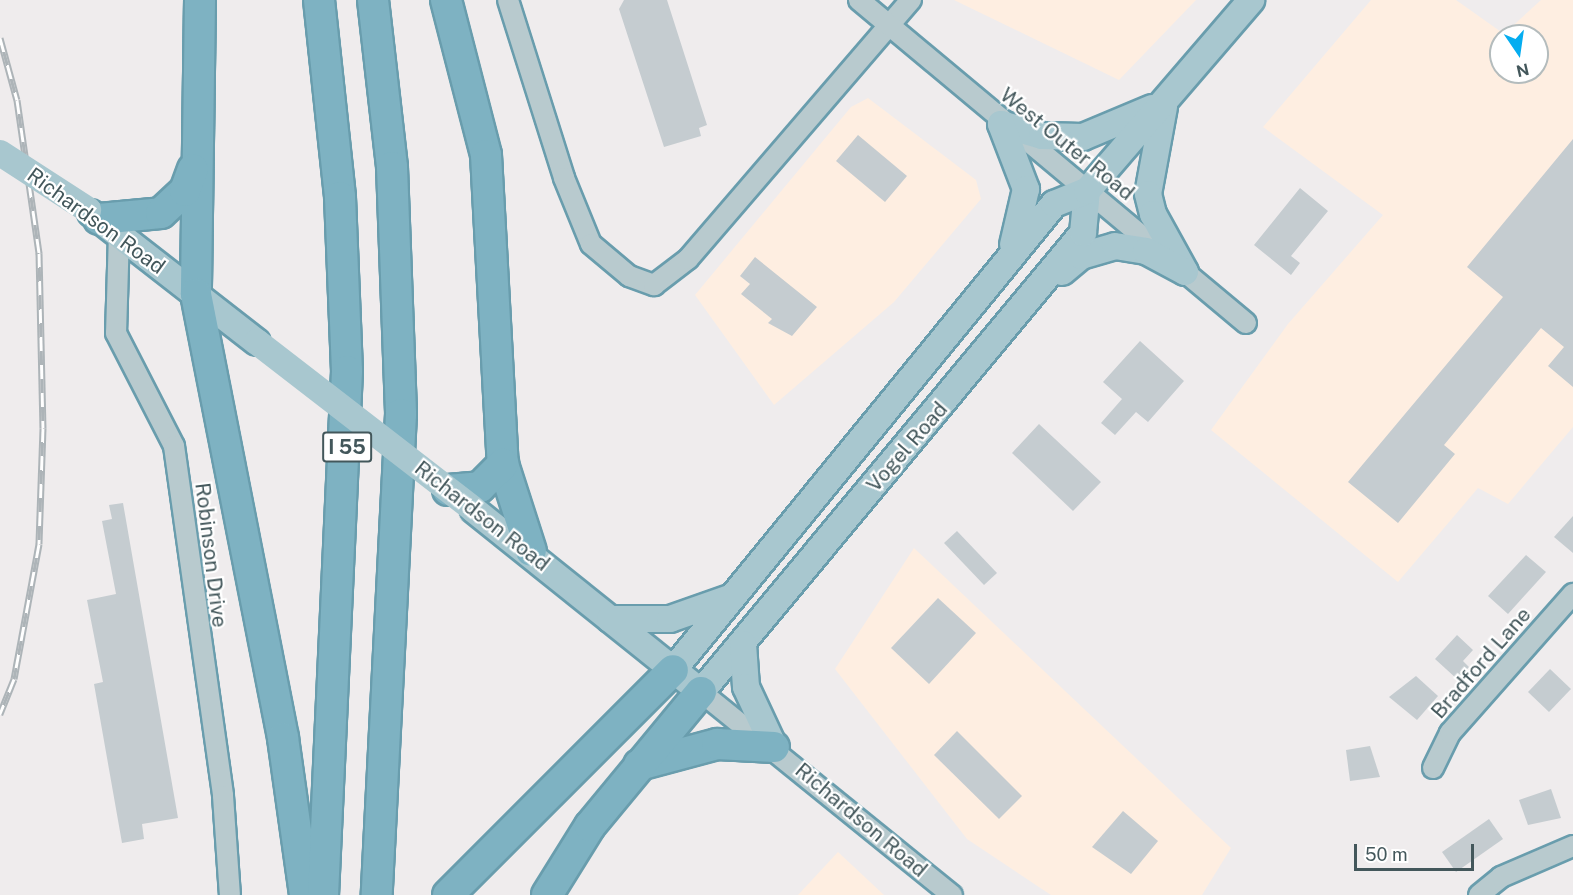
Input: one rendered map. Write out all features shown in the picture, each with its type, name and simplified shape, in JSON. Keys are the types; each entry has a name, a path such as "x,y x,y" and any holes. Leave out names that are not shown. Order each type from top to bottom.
{"highway":[{"path":"200,0 195,166 196,294 283,738 305,895"},
{"name":"I 55","path":"319,0 340,196 347,371 323,895"},
{"name":"I 55","path":"373,0 392,167 401,404 377,895"},
{"path":"446,0 473,87 491,189 503,464 531,551"},
{"path":"102,221 161,213 185,191 195,166"},
{"path":"465,496 494,479 503,464"},
{"path":"455,888 673,670"},
{"path":"547,895 637,766 701,692"},
{"path":"637,766 717,744 774,747"}],"main road":[{"name":"Vogel Road","path":"673,670 738,594 1054,204 1087,191 1251,0"},
{"path":"1001,124 1042,136 1083,137 1126,122 1168,97"},
{"path":"1168,97 1153,145 1148,194 1153,214 1185,272"},
{"path":"1001,124 1026,189 1022,224 1002,269"},
{"name":"Richardson Road","path":"0,153 102,221 257,342 465,496 610,620 701,692"},
{"name":"Vogel Road","path":"701,692 1083,233 1087,191"},
{"path":"1032,296 1081,256 1115,246 1146,251 1185,272"},
{"path":"610,620 670,619 738,594"},
{"path":"743,644 746,687 774,747"}],"street":[{"path":"508,0 585,233 610,264 641,284 654,285 688,259 891,26 911,0"},
{"name":"West Outer Road","path":"859,0 1001,124 1087,191 1246,323"},
{"name":"Robinson Drive","path":"102,221 116,333 174,446 223,796 230,895"},
{"name":"Bradford Lane","path":"1432,768 1450,733 1573,594"},
{"name":"Richardson Road","path":"701,692 774,747 952,895"},
{"path":"1479,895 1501,877 1573,846"}],"shaded area":[{"path":"954,0 1196,0 1119,80"},
{"path":"1371,0 1456,0 1490,24 1489,84 1549,84 1549,24 1515,24 1541,0 1573,0 1573,427 1508,504 1478,488 1398,582 1211,430 1288,324 1383,215 1263,127"},
{"path":"868,98 976,180 981,199 894,302 774,405 695,295 851,107"},
{"path":"914,548 1231,848 1202,895 1051,895 967,839 835,669"},
{"path":"838,852 884,895 798,895"}],"building":[{"path":"624,0 667,0 707,125 699,128 701,136 664,147 619,9"},
{"path":"858,135 907,176 885,202 836,161"},
{"path":"1573,139 1573,387 1548,366 1564,347 1541,328 1444,445 1455,454 1398,523 1348,482 1503,297 1467,267"},
{"path":"1300,188 1328,211 1291,256 1300,263 1291,275 1254,245"},
{"path":"755,257 817,307 792,336 768,323 772,319 741,294 750,284 740,276"},
{"path":"1140,341 1184,381 1148,422 1136,412 1115,435 1101,423 1122,399 1103,382"},
{"path":"1039,424 1101,482 1073,511 1012,453"},
{"path":"123,503 178,818 142,824 144,839 122,843 94,684 103,682 87,600 116,594 102,521 112,519 109,505"},
{"path":"1573,516 1573,553 1554,537"},
{"path":"957,531 997,573 984,585 944,543"},
{"path":"1526,555 1546,572 1508,614 1488,596"},
{"path":"938,598 976,633 929,684 891,648"},
{"path":"1457,635 1473,650 1463,661 1469,667 1457,679 1435,659"},
{"path":"1550,669 1571,689 1549,712 1528,692"},
{"path":"1416,676 1438,696 1417,720 1389,697"},
{"path":"957,731 1022,796 999,819 934,755"},
{"path":"1370,746 1380,777 1350,781 1346,750"},
{"path":"1551,789 1561,818 1528,825 1519,800"},
{"path":"1123,811 1158,841 1131,874 1092,847"},
{"path":"1489,819 1503,839 1456,872 1442,852"}],"railway":[{"path":"0,38 17,100 39,253 43,428 39,544 14,679 0,714"}]}
